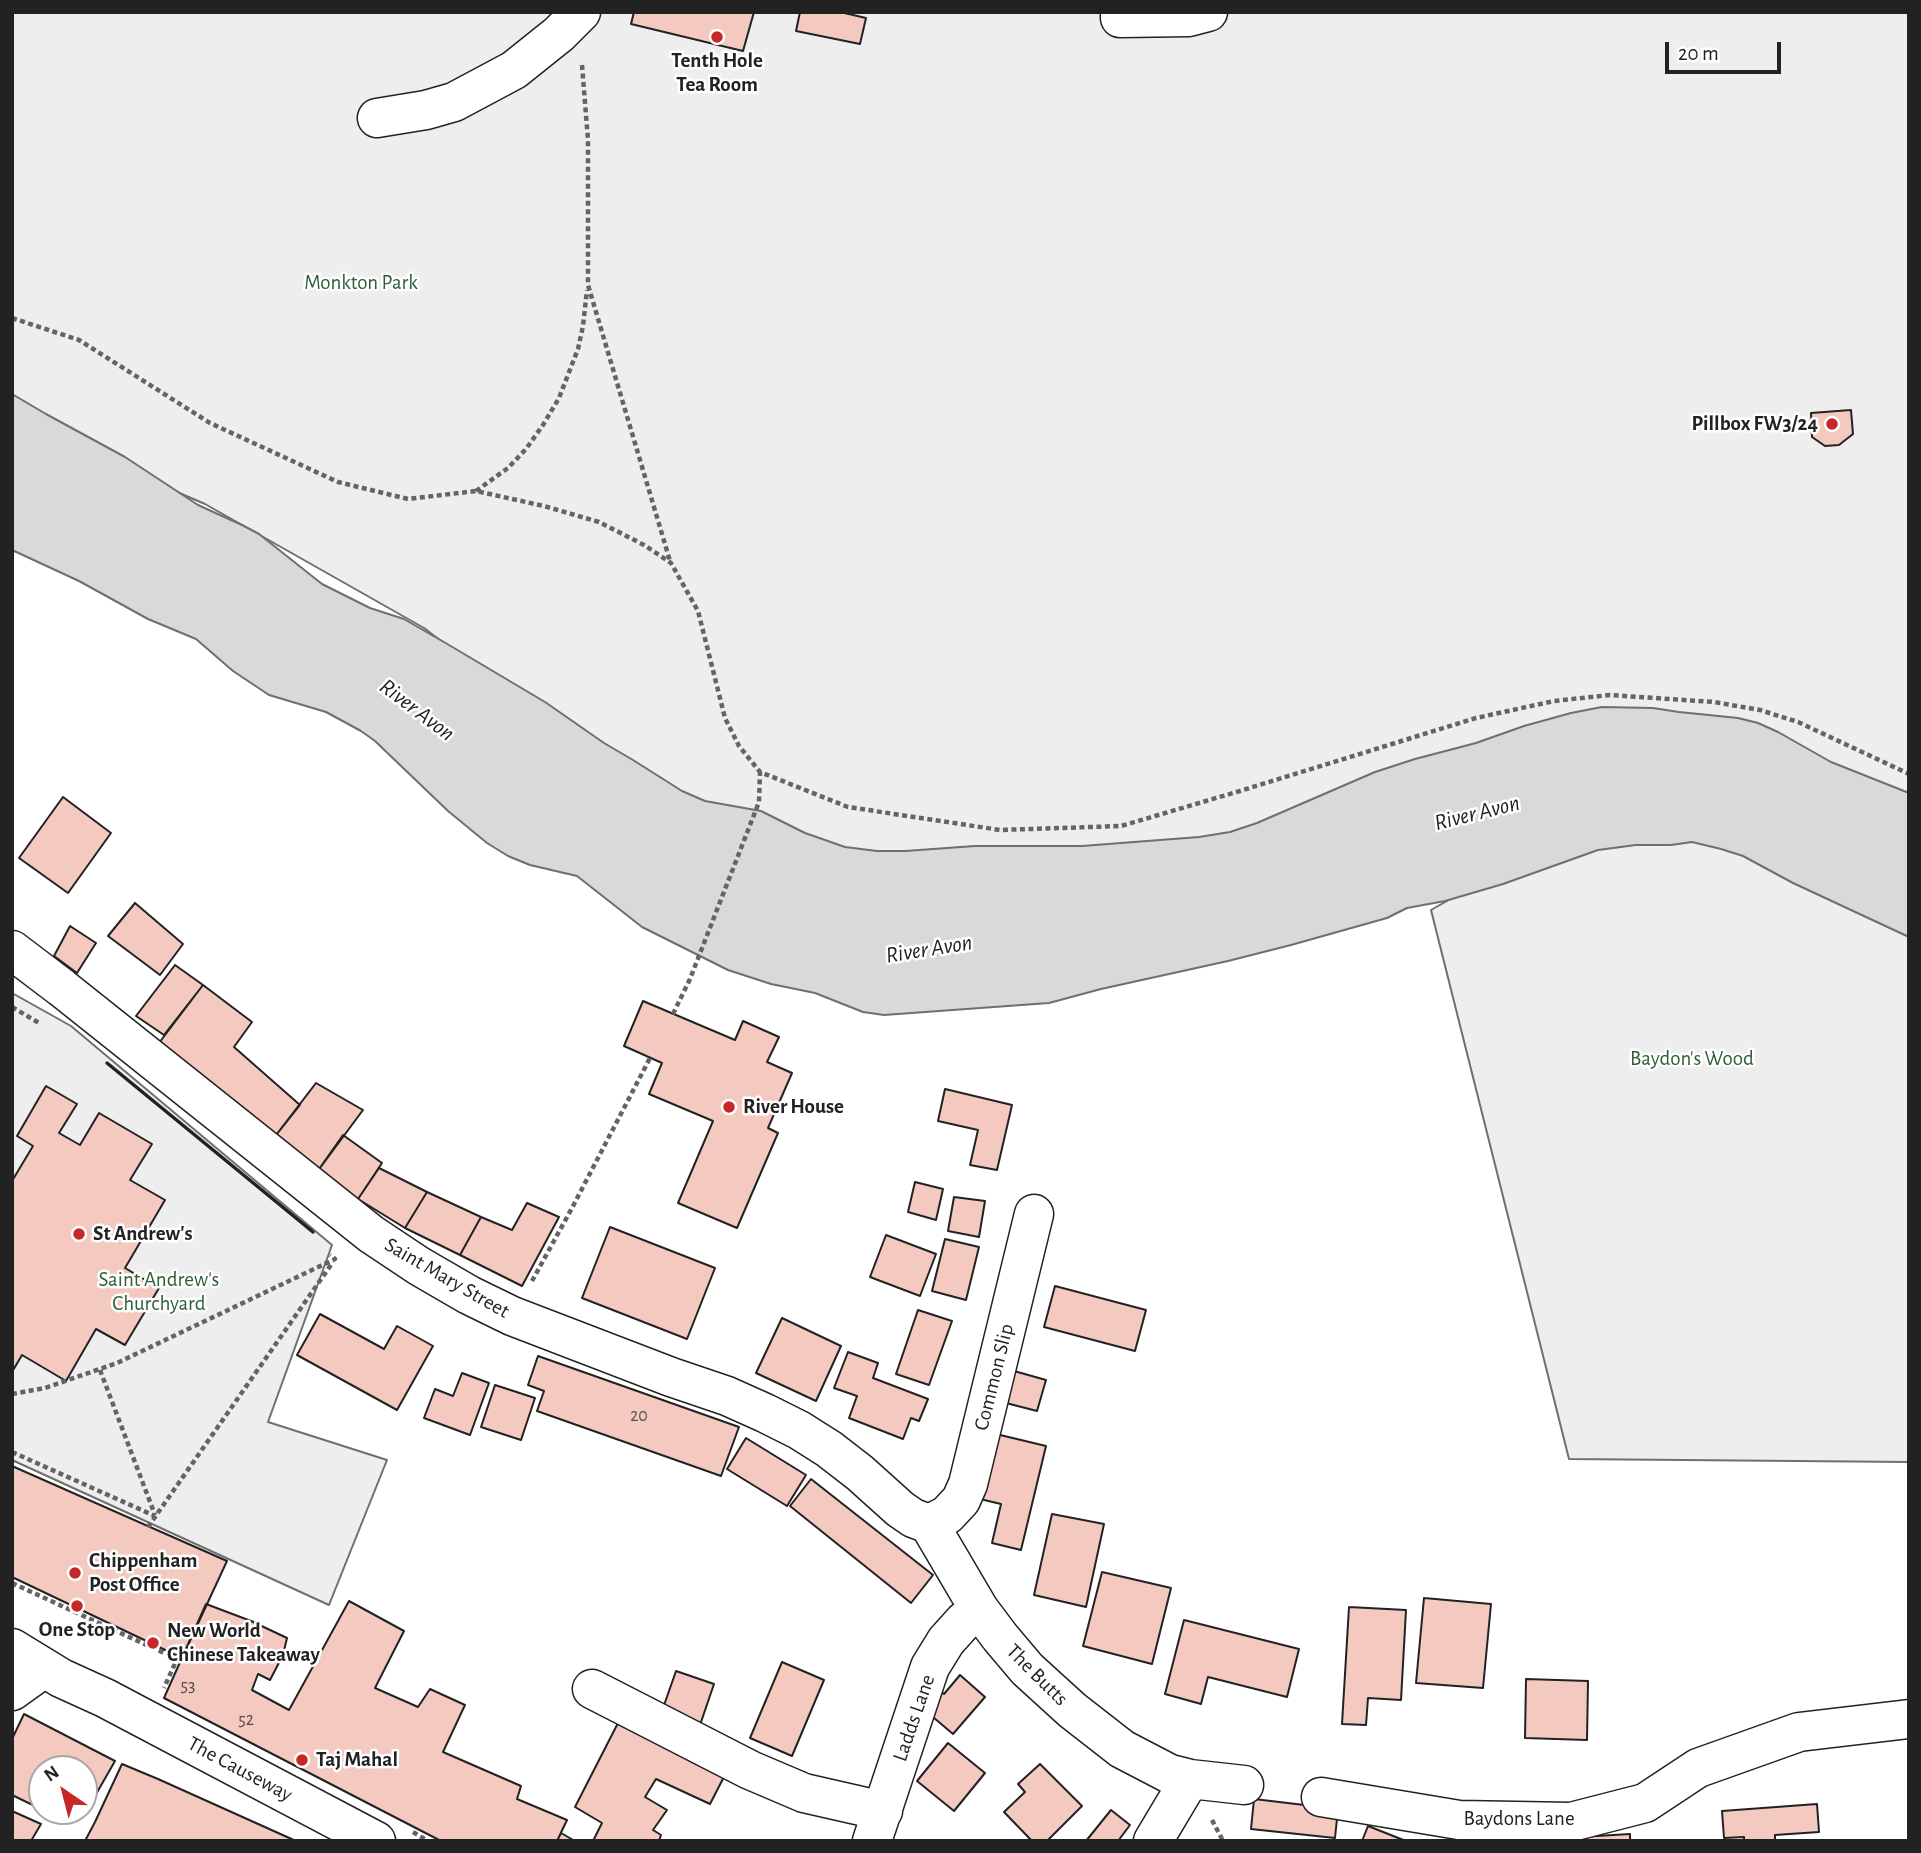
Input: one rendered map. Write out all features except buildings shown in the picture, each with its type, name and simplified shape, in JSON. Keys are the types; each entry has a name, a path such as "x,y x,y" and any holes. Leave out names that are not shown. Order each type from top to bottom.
{"street":[{"path":"377,118 426,110 454,102 514,70 559,34 581,12"},
{"path":"1120,12 1120,18 1189,17 1208,12"},
{"name":"Saint Mary Street","path":"12,950 371,1234 419,1266 512,1316 727,1396 799,1430 859,1473 900,1509 929,1524"},
{"name":"Common Slip","path":"929,1524 947,1515 961,1500 968,1485 1034,1214"},
{"name":"The Butts","path":"929,1524 979,1609 1027,1669 1072,1710 1122,1749 1170,1774 1190,1779 1244,1784"},
{"name":"Ladds Lane","path":"878,1826 930,1667 954,1631 979,1609"},
{"name":"The Causeway","path":"12,1648 22,1683 105,1698 376,1841"},
{"path":"592,1689 750,1770 878,1826"},
{"name":"Baydons Lane","path":"1321,1797 1458,1831 1571,1822 1645,1803 1698,1768 1800,1732 1909,1719"},
{"path":"1153,1841 1190,1779"}],"path":[{"path":"476,491 508,468 526,449 559,398 578,348 587,285 588,140 582,60"},
{"path":"587,285 671,563 698,611 725,718 739,746 760,772 848,807 1000,830 1121,825 1476,718 1554,702 1610,695 1714,702 1760,710 1798,722 1909,774"},
{"path":"12,318 79,340 210,423 338,482 408,499 476,491 554,509 599,522 644,545 671,563"},
{"path":"673,1014 690,979 759,802 760,772"},
{"path":"512,1316 650,1058"},
{"path":"148,1527 341,1252"},
{"path":"12,1394 45,1388 100,1370 335,1259"},
{"path":"100,1370 155,1516"},
{"path":"12,1452 155,1516"},
{"path":"12,1583 93,1618"}],"green space":[{"name":"Monkton Park","path":"12,12 1909,12 1909,806 1193,858 919,869 699,814 530,709 424,628 205,504 12,421"},
{"name":"Baydon's Wood","path":"1669,829 1909,908 1909,1462 1569,1459 1431,910 1489,877"},
{"name":"Saint Andrew's Churchyard","path":"12,993 71,1026 332,1245 268,1422 387,1460 329,1605 12,1460"}],"water":[{"name":"River Avon","path":"12,394 125,457 198,505 259,534 322,584 370,608 404,619 449,645 545,702 604,743 682,791 705,801 761,811 805,833 845,847 905,851 975,846 1082,846 1230,832 1375,772 1524,726 1602,707 1653,708 1738,718 1758,723 1831,762 1909,793 1909,937 1793,883 1743,856 1692,842 1636,845 1598,850 1503,884 1445,901 1407,908 1387,918 1291,945 1049,1003 884,1015 863,1012 815,993 771,984 728,970 642,927 577,876 530,865 508,856 487,843 448,811 375,741 361,731 326,712 269,695 233,671 196,639 148,619 79,581 12,550"}],"wall":[{"path":"107,1063 313,1232"}],"place":[{"name":"Tenth Hole Tea Room","path":"717,37"},
{"name":"Pillbox FW3/24","path":"1832,424"},
{"name":"River House","path":"729,1107"},
{"name":"St Andrew's","path":"79,1234"},
{"name":"Chippenham Post Office","path":"75,1573"},
{"name":"One Stop","path":"77,1606"},
{"name":"New World Chinese Takeaway","path":"153,1643"},
{"name":"Taj Mahal","path":"302,1760"}]}
